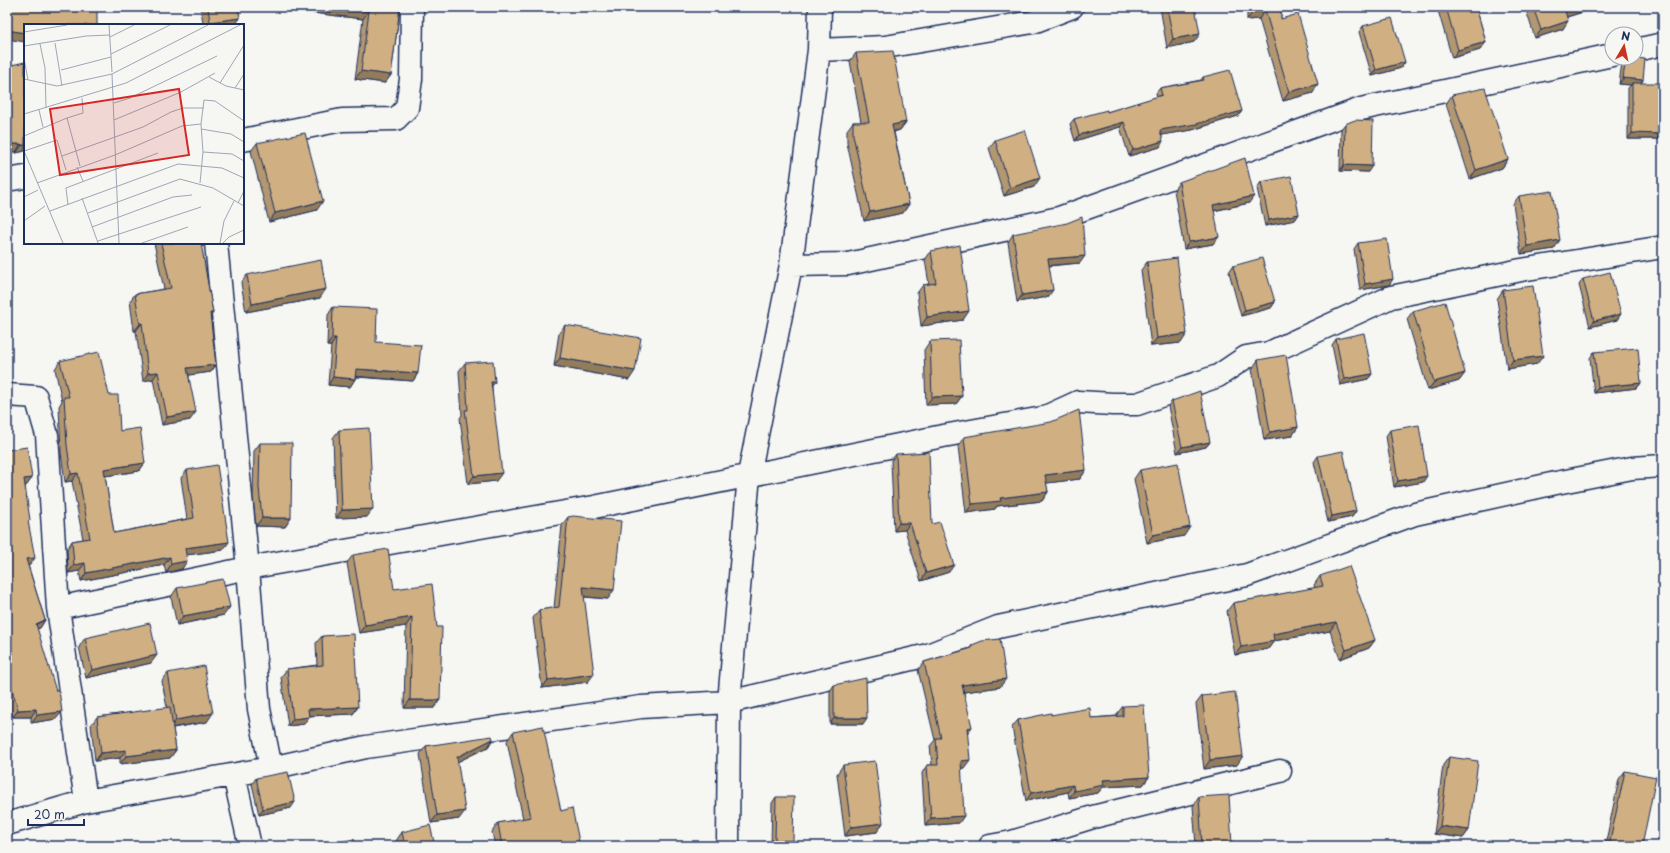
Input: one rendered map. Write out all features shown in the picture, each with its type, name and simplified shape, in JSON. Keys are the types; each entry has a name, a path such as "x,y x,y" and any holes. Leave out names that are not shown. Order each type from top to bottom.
{"street":[{"path":"244,140 342,120 396,118 407,108 411,79 412,7"},
{"path":"728,846 729,702 749,475 791,265 819,50 820,7"},
{"path":"819,50 893,46 1033,22 1072,7"},
{"path":"1644,48 1663,44"},
{"path":"791,265 848,264 1059,218 1361,109 1604,57"},
{"path":"7,180 24,177"},
{"path":"216,244 248,568 259,709 271,768"},
{"path":"58,608 248,568 594,507 936,437 1043,418 1078,402 1137,404 1218,376 1246,357 1268,353 1391,297 1521,270 1663,247"},
{"path":"7,396 36,397 47,436 58,608 86,801"},
{"path":"7,824 86,801 271,768 366,747 641,707 729,702 928,655 998,627 1247,575 1415,514 1579,478 1632,468 1663,466"},
{"path":"990,846 1012,842 1093,817 1280,771"},
{"path":"234,775 250,846"}],"building":[{"path":"7,7 97,7 97,24 24,24 24,33 7,30"},
{"path":"208,7 238,7 240,18 210,22"},
{"path":"338,7 400,7 391,75 361,71 369,11"},
{"path":"1167,7 1195,7 1200,34 1173,39"},
{"path":"1253,7 1281,7 1281,19 1298,14 1318,84 1289,92 1265,10 1253,11"},
{"path":"1446,7 1476,7 1486,42 1458,50"},
{"path":"1533,7 1579,7 1565,11 1568,21 1541,30"},
{"path":"1392,18 1405,62 1376,70 1363,26"},
{"path":"893,51 906,122 892,125 909,204 870,212 853,135 853,122 869,122 856,53"},
{"path":"1645,59 1643,80 1623,78 1625,66 1644,66"},
{"path":"24,62 24,145 7,144 7,66"},
{"path":"1230,70 1242,111 1196,124 1160,130 1163,141 1133,150 1124,122 1079,135 1074,119 1107,110 1107,112 1162,95 1160,88 1204,80 1203,77"},
{"path":"1632,83 1663,83 1663,134 1632,133"},
{"path":"1485,88 1508,159 1476,170 1452,95"},
{"path":"1355,120 1373,121 1372,166 1344,165 1345,124"},
{"path":"1025,130 1040,178 1010,188 995,140"},
{"path":"305,133 323,201 275,213 257,143"},
{"path":"1245,158 1254,196 1213,205 1219,237 1189,242 1179,182"},
{"path":"1291,176 1299,214 1269,220 1261,182"},
{"path":"1552,191 1560,240 1527,246 1519,196"},
{"path":"1082,217 1085,256 1048,259 1053,290 1022,295 1013,234 1067,223"},
{"path":"1387,239 1393,279 1365,284 1358,243"},
{"path":"161,244 201,244 213,313 210,313 216,365 187,368 196,412 167,417 158,372 148,373 142,323 140,324 135,294 171,288"},
{"path":"960,245 969,311 927,317 923,285 936,283 931,251"},
{"path":"1177,258 1187,334 1157,338 1147,262"},
{"path":"1262,258 1275,302 1245,310 1233,266"},
{"path":"321,260 326,289 252,304 247,275"},
{"path":"1610,272 1621,314 1594,321 1583,279"},
{"path":"1533,286 1543,356 1513,360 1503,290"},
{"path":"1445,302 1465,373 1434,382 1413,311"},
{"path":"333,307 377,309 376,342 421,345 418,373 356,369 355,379 333,377 336,338 332,338"},
{"path":"565,325 641,338 635,371 560,358"},
{"path":"1364,333 1372,374 1344,379 1336,339"},
{"path":"959,340 962,396 932,397 930,341"},
{"path":"1638,348 1641,383 1598,387 1594,352"},
{"path":"99,352 109,395 118,395 120,431 140,428 145,463 104,469 114,533 194,518 187,470 217,465 229,542 185,548 187,561 171,564 170,557 86,573 85,563 74,565 72,541 90,538 78,473 71,474 67,445 64,397 69,397 60,361"},
{"path":"1286,355 1298,427 1270,432 1258,360"},
{"path":"493,361 495,382 491,382 502,473 474,476 465,410 468,410 465,363"},
{"path":"1200,391 1210,442 1182,447 1172,401"},
{"path":"1079,410 1086,470 1045,475 1048,492 1000,498 1001,501 972,504 964,437 1051,422"},
{"path":"1419,425 1427,476 1398,481 1390,430"},
{"path":"369,428 373,509 342,510 339,430"},
{"path":"260,443 292,443 291,518 262,518 259,487"},
{"path":"27,447 32,478 24,479 30,520 28,521 35,558 26,559 45,620 36,624 56,691 59,690 62,712 37,715 36,709 18,710 7,672 7,450"},
{"path":"1343,451 1356,511 1332,516 1318,456"},
{"path":"929,452 932,524 940,522 954,565 926,573 910,523 899,523 896,454"},
{"path":"1178,463 1190,527 1153,535 1140,470"},
{"path":"573,516 621,521 614,590 583,587 594,674 548,680 539,610 559,607 568,517"},
{"path":"388,549 394,589 432,584 437,627 442,627 440,700 410,700 412,617 365,625 353,555"},
{"path":"1349,566 1375,640 1346,650 1336,622 1273,634 1274,641 1241,647 1233,603 1323,586 1320,576"},
{"path":"223,579 230,607 183,616 177,588"},
{"path":"150,623 157,655 92,670 85,638"},
{"path":"354,634 358,707 308,709 309,717 293,719 287,669 323,665 322,636"},
{"path":"1000,639 1006,679 962,685 972,727 967,728 970,760 961,761 964,816 931,818 927,765 938,765 936,738 941,738 924,662 972,648 972,645 982,641"},
{"path":"204,666 213,713 176,720 168,673"},
{"path":"866,678 867,718 834,718 834,685"},
{"path":"1235,692 1243,756 1210,760 1202,696"},
{"path":"1144,705 1149,777 1103,780 1104,785 1074,791 1073,785 1031,793 1018,720 1051,713 1051,715 1090,708 1091,718 1123,716 1123,706"},
{"path":"170,707 176,750 126,756 126,750 101,753 97,717"},
{"path":"543,726 561,811 572,808 580,846 502,846 498,823 531,817 513,732"},
{"path":"492,736 493,739 457,757 465,811 437,815 426,746"},
{"path":"1449,757 1478,761 1469,830 1440,826"},
{"path":"875,761 883,823 851,827 843,765"},
{"path":"1625,771 1656,777 1642,846 1609,846"},
{"path":"288,772 295,802 263,809 256,778"},
{"path":"1229,795 1232,846 1202,846 1199,797"},
{"path":"776,797 794,797 793,841 775,840"},
{"path":"430,825 435,846 405,846 402,832"},
{"path":"354,839 355,846 319,846"}]}
